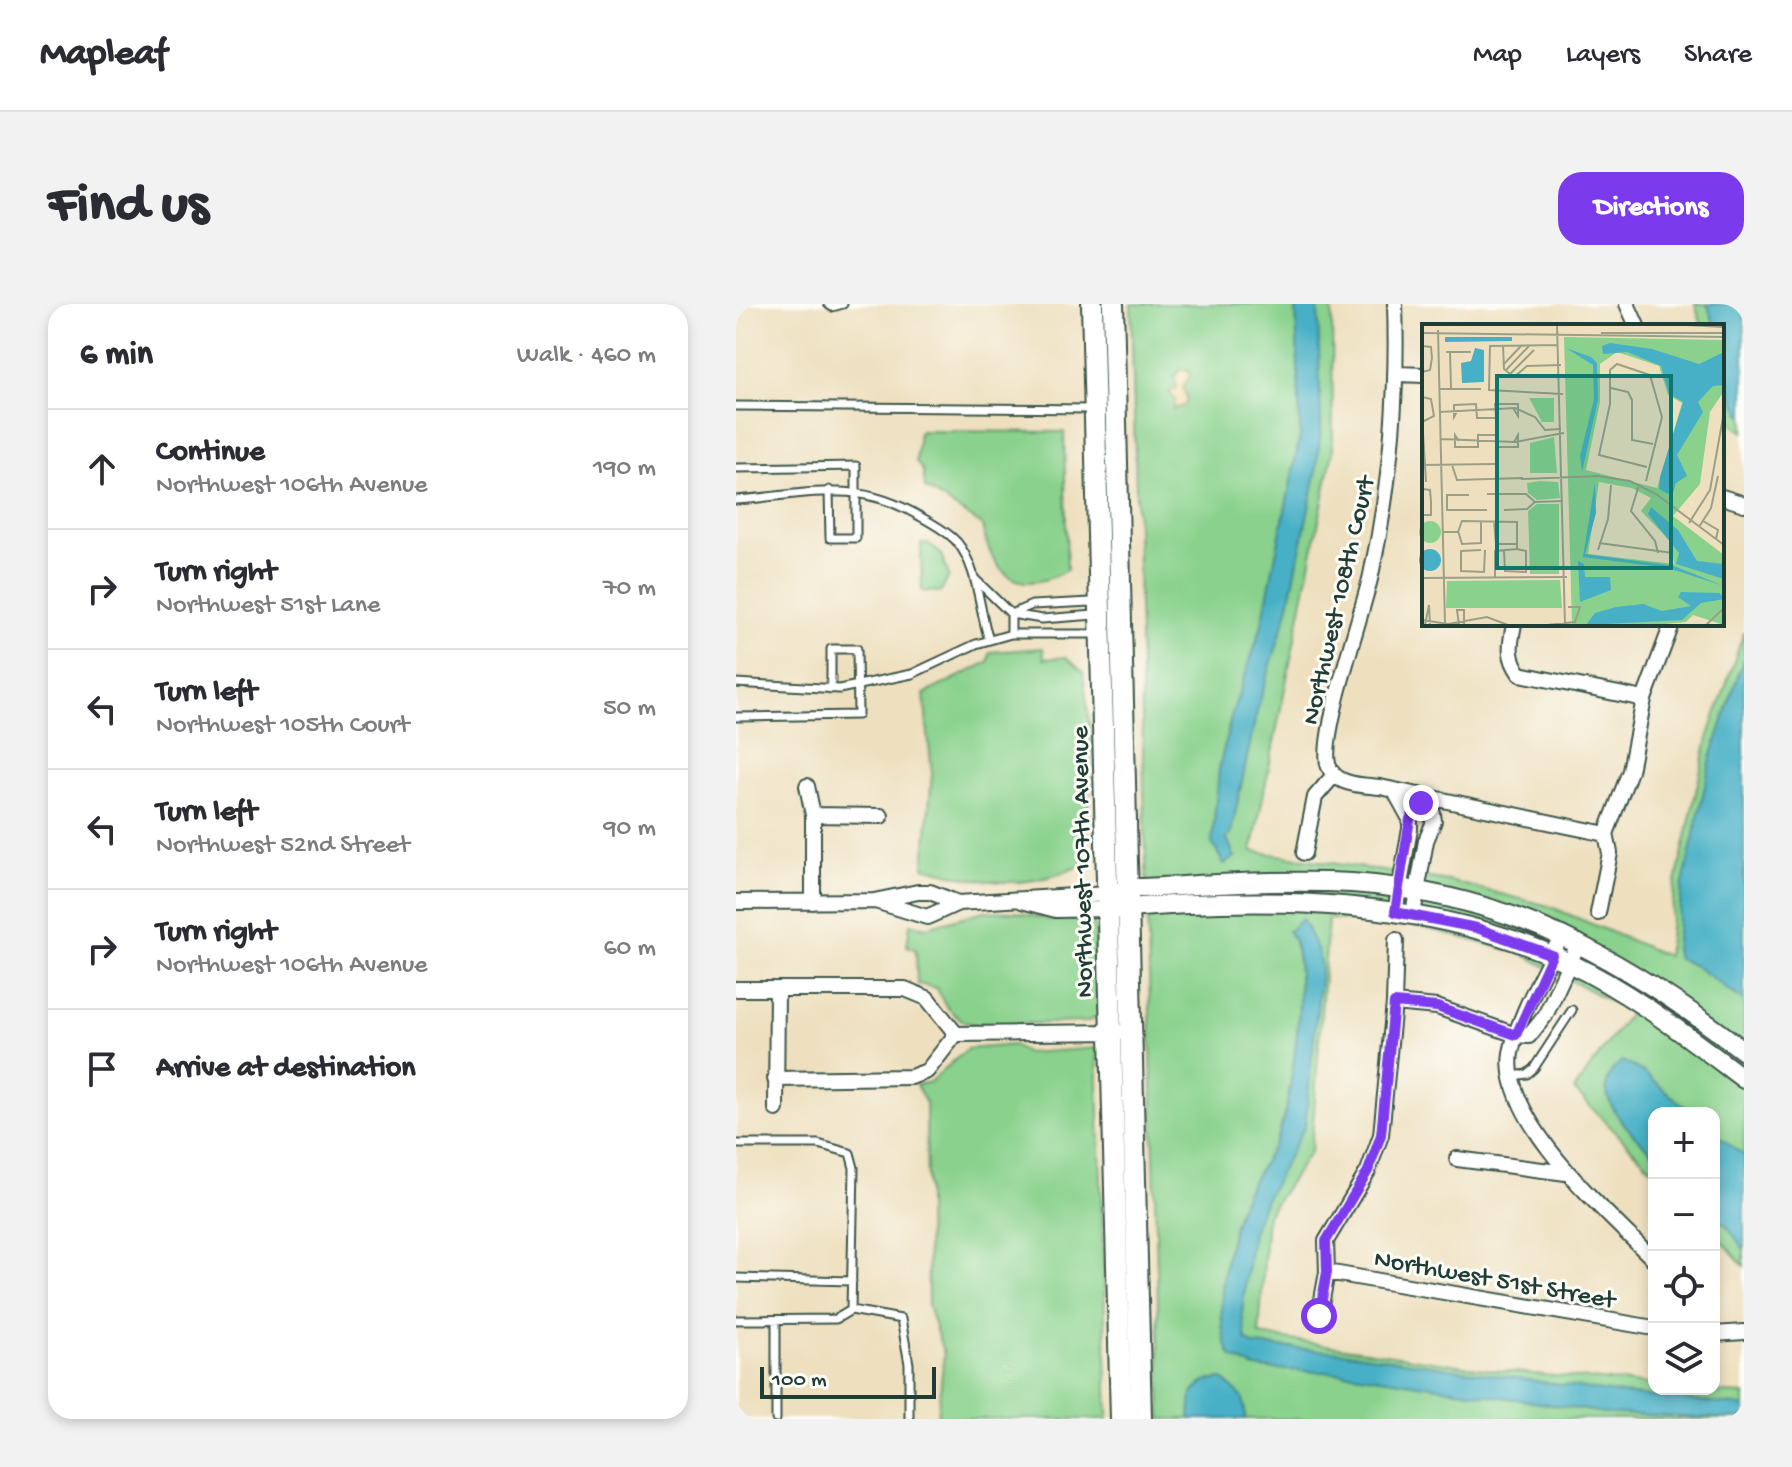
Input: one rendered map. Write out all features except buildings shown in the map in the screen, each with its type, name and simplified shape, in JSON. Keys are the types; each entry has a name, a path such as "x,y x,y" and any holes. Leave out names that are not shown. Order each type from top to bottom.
{"main road":[{"name":"Northwest 107th Avenue","path":"1092,304 1105,409 1111,623 1121,1032 1121,1419"},
{"name":"Northwest 107th Avenue","path":"1105,409 1113,304"},
{"name":"Northwest 107th Avenue","path":"1121,1032 1141,1419"}],"street":[{"name":"Northwest 108th Court","path":"1331,769 1328,735 1371,576 1392,465 1397,374 1395,304"},
{"path":"1627,304 1636,323"},
{"path":"1397,374 1422,375"},
{"path":"1724,498 1744,504"},
{"path":"1514,626 1509,648 1511,662 1520,674 1644,699"},
{"path":"1598,913 1610,853 1606,834 1630,771 1644,699 1671,626"},
{"path":"1304,853 1315,797 1331,769 1349,783 1606,834"},
{"path":"807,786 813,815 813,902"},
{"path":"1394,790 1410,824 1408,890 1404,913"},
{"path":"1408,890 1432,826 1430,797"},
{"path":"1410,824 1430,797"},
{"path":"1410,824 1432,826 1462,804"},
{"path":"813,815 881,816"},
{"path":"874,901 908,914 927,917 958,903 1021,901 1056,910 1118,900 1320,882 1408,890 1496,910 1579,942 1662,989 1744,1051"},
{"path":"736,902 874,901 909,892 930,892 958,903"},
{"path":"908,914 909,892"},
{"path":"1118,900 1315,904 1404,913 1477,928 1561,959 1648,1010 1744,1079"},
{"path":"1394,1003 1437,1007 1516,1035 1534,1034 1548,1010 1561,959 1562,934"},
{"path":"1319,1316 1327,1272 1326,1241 1368,1171 1381,1135 1394,1003 1396,940"},
{"path":"1579,942 1561,959 1531,1003 1516,1035 1512,1086 1566,1173 1648,1254"},
{"path":"736,989 905,989 927,998 956,1034"},
{"path":"776,1109 777,989"},
{"path":"1531,1003 1548,1010"},
{"path":"956,1034 1121,1032"},
{"path":"775,1079 911,1077 927,1071 956,1034"},
{"path":"1457,1159 1566,1173"},
{"name":"Northwest 51st Street","path":"1327,1272 1648,1327"},
{"path":"1720,1334 1744,1332"}],"lane":[{"path":"828,304 843,304"},
{"path":"736,406 1105,409"},
{"path":"736,468 856,466 856,538 830,538 829,490"},
{"path":"736,500 829,490 856,492 903,506 957,542 974,578 978,608 989,640"},
{"path":"974,578 1011,614 1042,619 1091,618 1111,623"},
{"path":"1011,614 1022,607 1091,602 1111,623"},
{"path":"1011,614 1011,634"},
{"path":"1042,619 1042,634"},
{"path":"736,683 831,689 858,686 912,674 989,640 1011,634 1042,634 1111,623"},
{"path":"736,717 858,715 857,649 831,649 831,689"},
{"path":"1511,1076 1527,1074 1534,1068 1572,1010"},
{"path":"736,1144 818,1144 835,1146 850,1153 854,1168 851,1310"},
{"path":"736,1278 852,1281"},
{"path":"736,1320 836,1319 851,1310 901,1319 909,1364 909,1419"},
{"path":"776,1320 776,1419"}],"green space":[{"path":"1131,304 1332,304 1333,451 1252,851 1449,881 1549,906 1667,956 1674,891 1708,738 1744,632 1744,1266 1720,1239 1720,1107 1648,1107 1648,1165 1574,1090 1630,1012 1521,953 1409,924 1328,919 1311,1151 1267,1215 1259,1335 1492,1370 1648,1384 1648,1395 1744,1394 1744,1419 1161,1419"},
{"path":"1695,304 1744,304 1744,432 1734,424 1724,403 1724,324 1701,324"},
{"path":"919,431 1064,432 1067,570 1034,582 1010,577 1000,569 982,525 925,488 923,471 916,462"},
{"path":"928,543 941,554 949,576 941,592 922,591 921,544"},
{"path":"1043,648 1044,659 1066,657 1083,672 1092,744 1084,864 1043,879 1005,882 924,867 932,774 924,694 988,662 990,652"},
{"path":"984,911 1016,912 1051,920 1090,919 1095,925 1098,1017 1086,1022 976,1025 952,1012 937,988 917,984 916,950 907,946 910,924 927,927"},
{"path":"1013,1045 1027,1053 1097,1048 1108,1419 937,1419 944,1354 928,1306 926,1103 916,1085 930,1082 967,1049"}],"sand":[{"path":"1181,369 1188,370 1190,375 1183,388 1187,400 1184,406 1173,409 1175,400 1169,392 1177,388 1174,377"}],"water":[{"path":"1296,304 1318,304 1321,428 1316,474 1288,609 1257,711 1231,833 1227,839 1235,857 1224,864 1212,843 1219,769 1231,717 1261,628 1300,436"},
{"path":"1707,304 1744,304 1744,418 1733,397 1727,374 1724,324 1714,324"},
{"path":"1744,657 1744,1001 1695,966 1677,958 1675,950 1682,888 1712,754"},
{"path":"1302,919 1318,951 1321,969 1305,1126 1263,1204 1252,1232 1242,1313 1246,1340 1254,1345 1343,1352 1622,1394 1736,1405 1744,1407 1744,1419 1610,1414 1355,1374 1255,1368 1232,1357 1222,1323 1223,1278 1238,1213 1279,1133 1284,1115 1294,1061 1299,997 1299,969 1295,946 1288,931"},
{"path":"1622,1061 1642,1071 1685,1107 1648,1107 1648,1148 1623,1122 1608,1098 1607,1085 1611,1073"},
{"path":"1720,1137 1744,1155 1744,1250 1720,1221"},
{"path":"1223,1379 1243,1398 1246,1419 1190,1419 1192,1394 1205,1381"}],"route":[{"path":"1319,1316 1327,1272 1326,1241 1368,1171 1381,1135 1394,1003 1437,1007 1516,1035 1552,955 1477,928 1395,912 1410,819 1421,803"}]}
